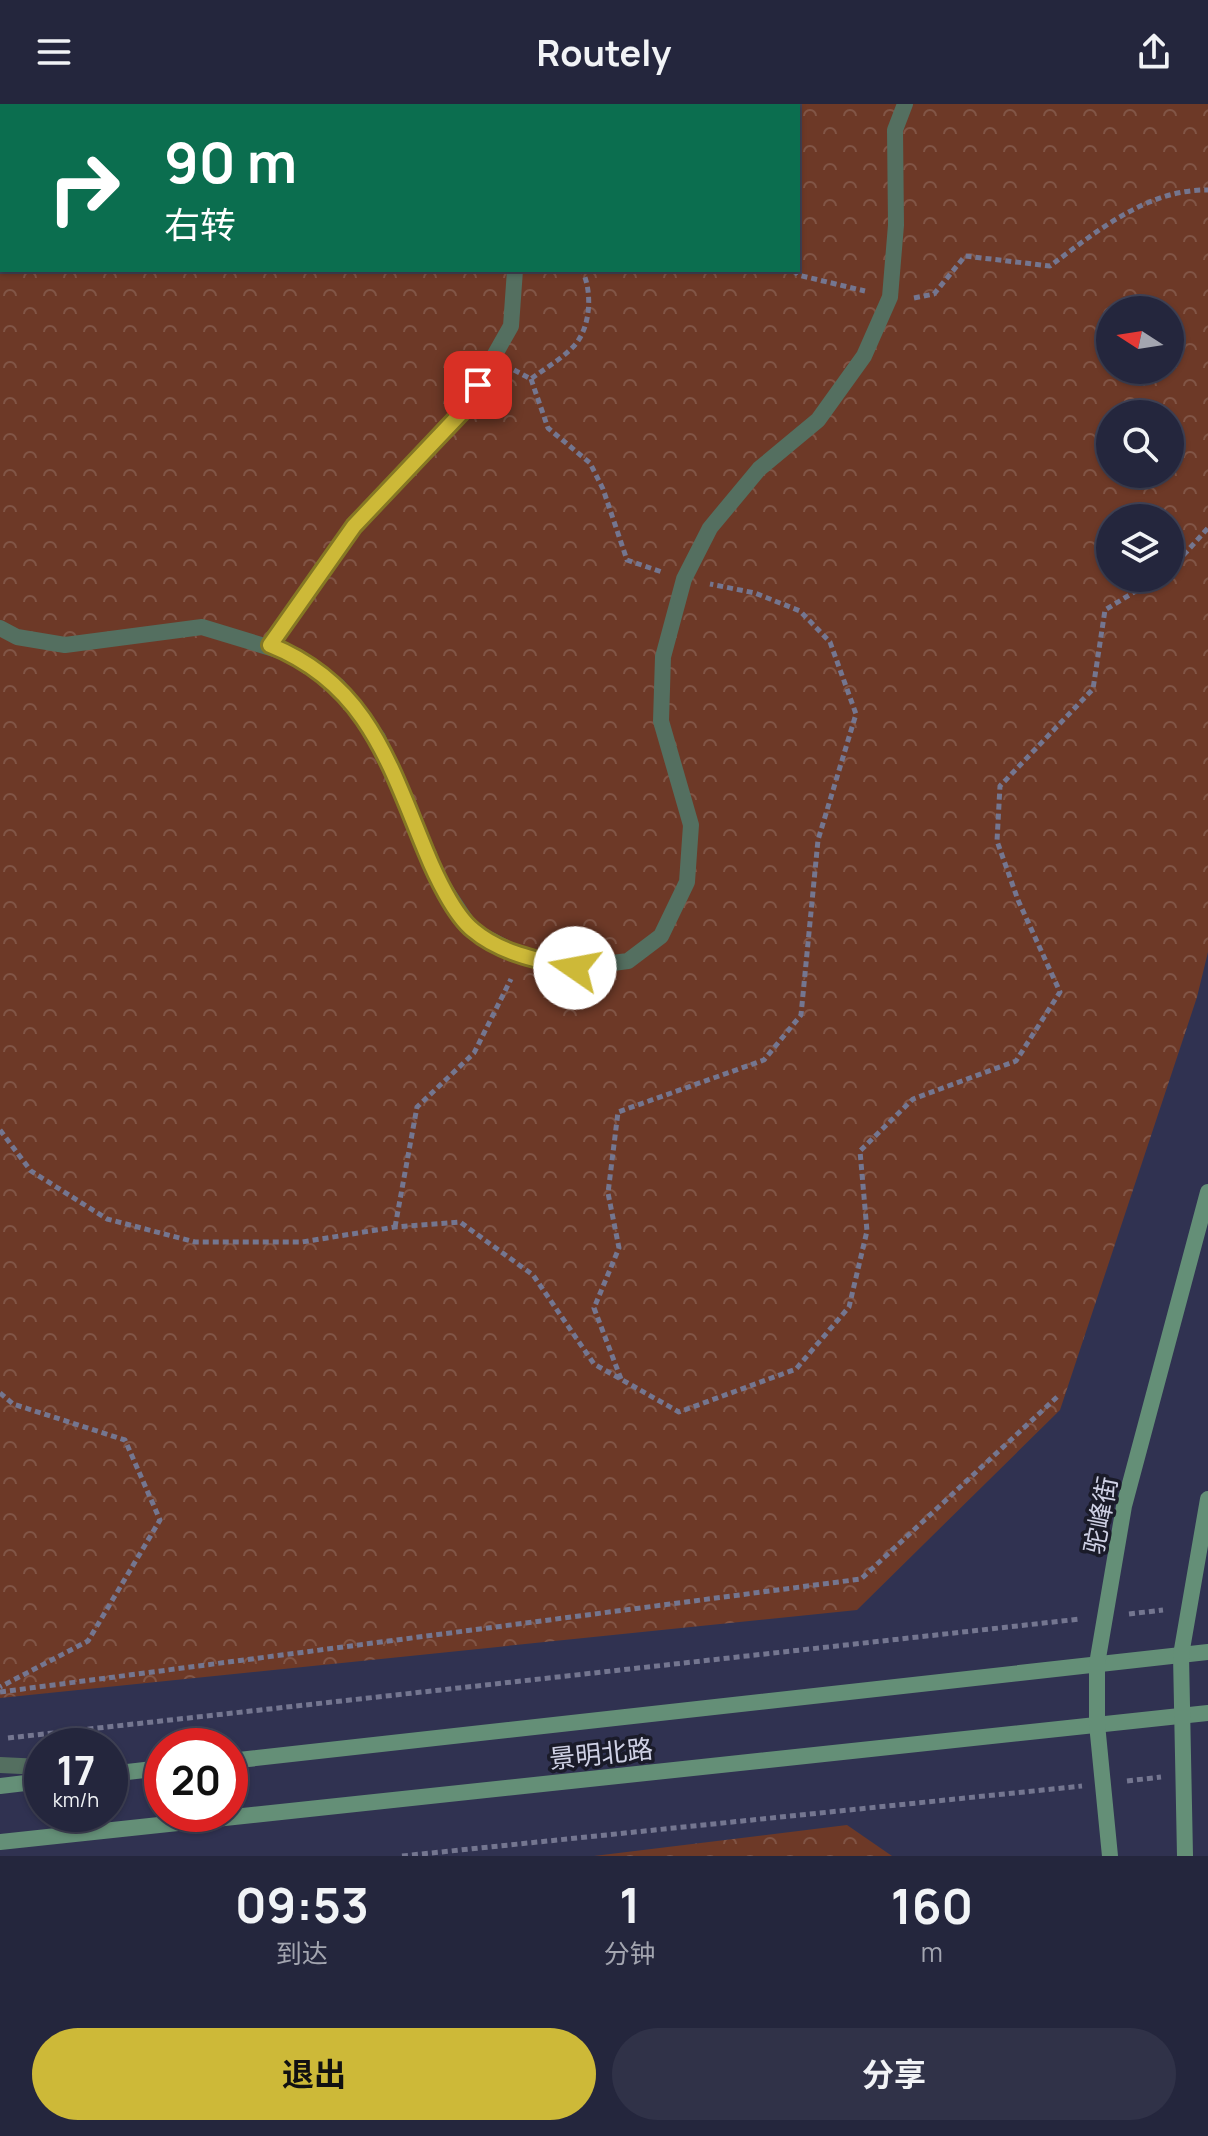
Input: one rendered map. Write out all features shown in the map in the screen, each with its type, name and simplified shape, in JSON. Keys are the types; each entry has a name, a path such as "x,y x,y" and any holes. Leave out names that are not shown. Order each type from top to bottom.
{"main road":[{"name":"驼峰街","path":"1110,1856 1097,1724 1097,1664 1124,1506 1208,1192"},
{"path":"1185,1856 1181,1655 1208,1499"},
{"name":"景明北路","path":"248,1759 1208,1652"},
{"name":"景明北路","path":"0,1842 1208,1713"},
{"path":"0,1786 24,1783"}],"lane":[{"path":"0,628 17,637 65,645 202,627 270,645 297,656 338,686 378,738 437,877 472,930 523,957 575,968 628,961 661,936 687,882 691,825 661,721 663,657 684,579 710,528 759,469 818,420 864,356 890,297 896,225 895,130 905,104"},
{"path":"270,645 354,526 463,411 511,326 515,272"},
{"path":"0,1765 24,1766"}],"path":[{"path":"796,272 903,300 934,294 965,256 1050,266 1109,222 1179,189 1208,190"},
{"path":"493,358 531,379 575,346 588,314 589,284 583,272"},
{"path":"1184,555 1208,528"},
{"path":"0,1130 31,1171 107,1219 195,1242 302,1242 395,1227 460,1222 533,1275 594,1364 679,1412 796,1369 849,1307 867,1231 860,1151 913,1099 1016,1061 1060,992 1018,900 997,841 1000,786 1093,689 1105,610 1134,592"},
{"path":"395,1227 417,1107 474,1053 523,957"},
{"path":"0,1393 13,1404 125,1440 160,1520 88,1641 0,1690"},
{"path":"0,1690 861,1579 1057,1397"},
{"path":"0,1739 1189,1606"},
{"path":"402,1856 1182,1774"}],"green space":[{"path":"800,104 1208,104 1208,952 1197,997 1060,1410 857,1610 0,1698 0,272 800,272"},
{"path":"847,1825 892,1856 594,1856"}],"route":[{"path":"478,385 463,411 354,526 270,645 297,656 338,686 378,738 437,877 472,930 523,957 575,968"}]}
